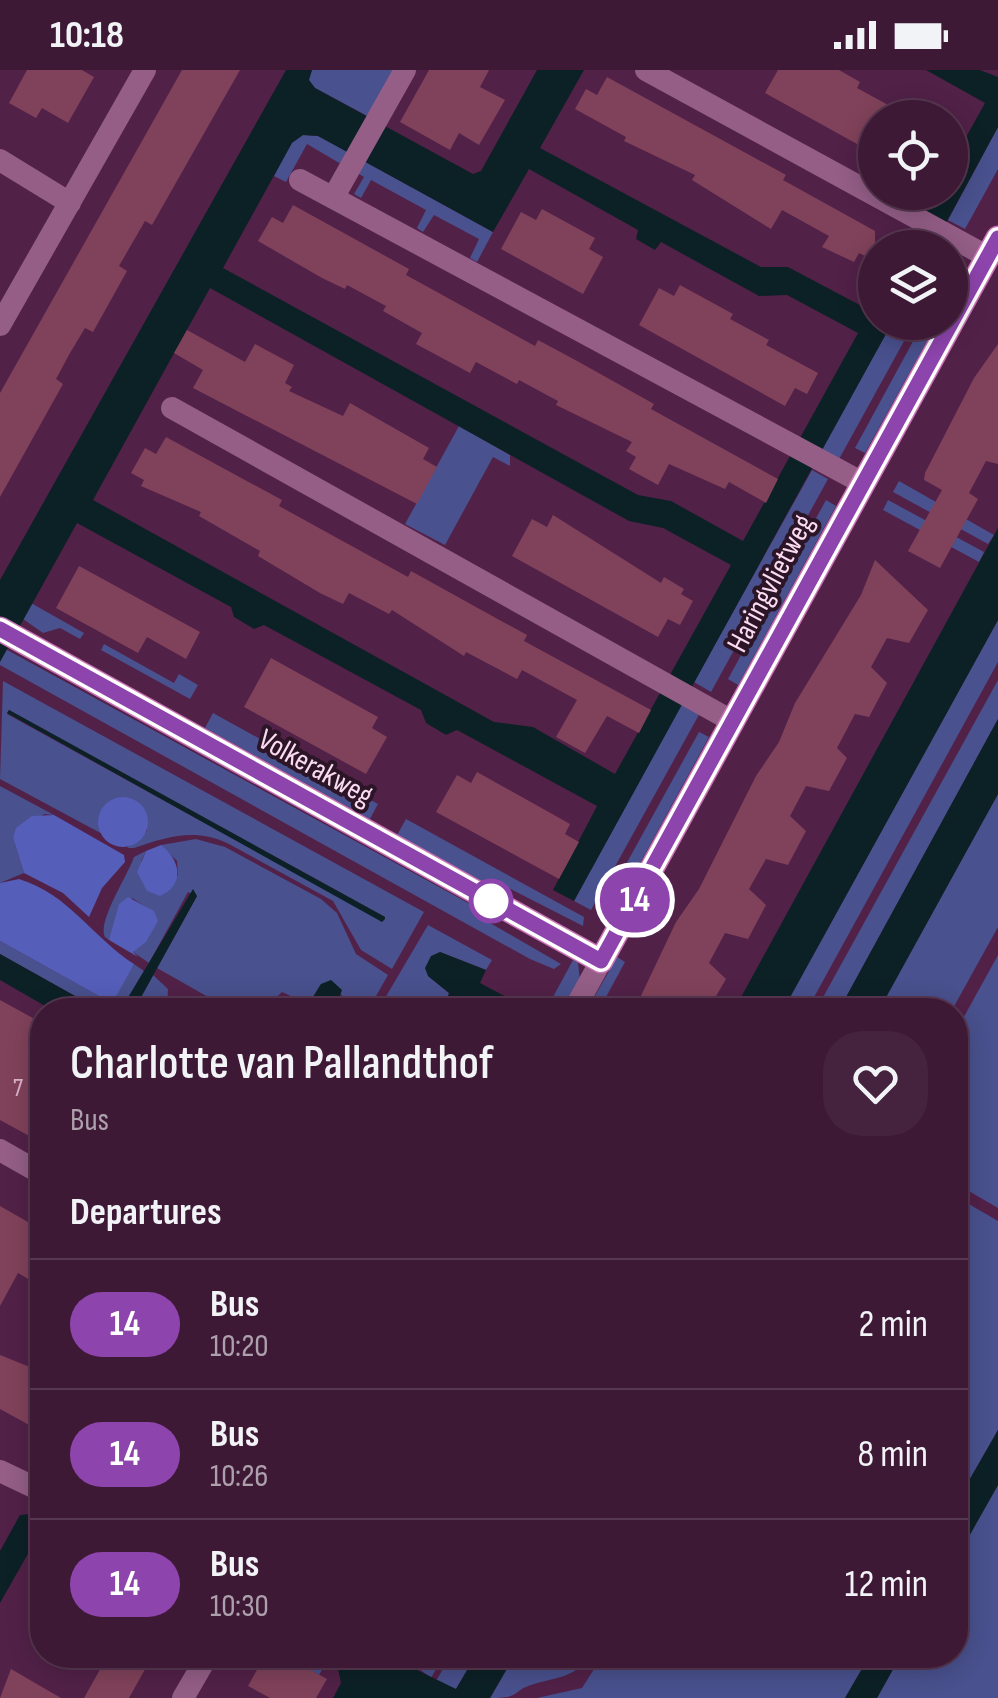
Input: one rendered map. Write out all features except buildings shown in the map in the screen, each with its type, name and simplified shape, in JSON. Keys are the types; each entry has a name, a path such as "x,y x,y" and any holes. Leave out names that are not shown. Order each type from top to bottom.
{"street":[{"path":"0,325 145,70"},
{"path":"333,198 405,70"},
{"path":"646,70 956,240 993,248"},
{"path":"0,160 70,203"},
{"path":"300,180 861,482"},
{"name":"Haringvlietweg","path":"601,961 993,248"},
{"path":"172,408 732,721"},
{"name":"Volkerakweg","path":"7,633 601,961"},
{"path":"581,998 601,961"},
{"path":"0,1150 30,1167"},
{"path":"0,1471 30,1485"},
{"path":"183,1698 200,1668"}],"shaded area":[{"path":"286,70 312,70 309,80 315,88 473,174 481,171 537,70 584,70 540,148 761,267 788,267 858,304 858,333 858,340 883,340 574,901 553,890 597,806 457,730 446,735 426,723 421,710 264,625 254,629 234,617 231,607 77,523 0,662 0,580","holes":["303,135 318,136 493,232 529,169 638,230 636,239 655,250 661,242 759,296 787,295 858,333 743,541 671,501 638,495 223,268 292,143","210,288 629,521 663,528 731,565 615,774 533,727 494,722 93,500"]},
{"path":"312,70 395,70 371,118 315,88 308,80"},
{"path":"926,70 980,70 998,77 998,127 968,182 968,134 985,103"},
{"path":"998,127 998,169 965,229 948,220 953,210 968,210 968,183"},
{"path":"303,135 318,136 352,154 346,167 307,144 286,182 274,176 292,142"},
{"path":"362,160 493,232 477,262 470,258 479,239 434,215 423,232 417,228 426,210 371,180 361,198 354,194 364,177 354,171"},
{"path":"926,210 953,210 942,230 915,230"},
{"path":"883,340 905,340 838,461 821,451"},
{"path":"914,340 928,340 865,453 855,448"},
{"path":"459,426 510,455 510,466 493,457 445,545 405,524"},
{"path":"812,470 828,479 711,692 694,682"},
{"path":"899,481 994,535 988,544 893,492"},
{"path":"826,500 836,506 738,685 728,679"},
{"path":"888,500 984,552 979,562 883,510"},
{"path":"998,528 998,620 790,998 741,998"},
{"path":"31,603 84,633 80,639 60,628 43,633 23,619"},
{"path":"998,620 998,662 814,998 790,998"},
{"path":"104,644 174,683 179,674 198,685 190,699 101,650"},
{"path":"0,646 481,910 478,916 561,964 554,969 530,959 0,665"},
{"path":"998,680 998,719 846,998 823,998"},
{"path":"3,681 424,912 392,969 361,950 333,901 227,843 192,835 127,848 147,831 138,803 121,798 100,832 106,836 0,779","holes":["9,710 385,917 382,921 7,714"]},
{"path":"683,701 701,711 591,910 574,901"},
{"path":"9,710 385,919 382,922 7,713"},
{"path":"213,713 378,804 370,819 205,728"},
{"path":"998,719 998,794 886,998 846,998"},
{"path":"699,732 709,737 609,920 598,915"},
{"path":"0,786 54,815 44,814 13,838 24,873 0,883"},
{"path":"998,794 998,927 959,998 886,998"},
{"path":"123,797 140,805 148,822 140,839 123,847 106,839 98,822 106,805"},
{"path":"54,815 124,855 125,862 102,888 89,917 63,893 24,873 13,838 16,828 32,816"},
{"path":"406,819 584,917 583,926 497,882 493,887 397,835"},
{"path":"196,839 225,847 321,899 337,913 356,954 388,975 375,998 341,998 342,995 321,984 312,998 293,998 282,992 276,998 210,998 157,968 197,896 188,892 149,963 133,952 155,926 154,912 132,898 109,940 105,937 105,921 134,857 146,851 141,861 178,876 177,861 161,845"},
{"path":"161,845 173,857 177,879 160,896 147,891 137,872 146,851"},
{"path":"19,879 52,895 134,964 115,998 103,998 0,941 0,883"},
{"path":"193,889 197,896 141,998 128,998"},
{"path":"128,897 154,911 158,921 146,942 133,952 138,957 109,940 119,904"},
{"path":"428,925 492,960 486,970 440,952 428,976 449,993 448,998 385,998"},
{"path":"0,941 103,998 79,998 0,954"},
{"path":"440,952 486,970 480,983 508,998 448,998 449,993 428,976 425,968 431,956"},
{"path":"0,954 79,998 31,998 0,980"},
{"path":"998,955 998,1208 968,1191 968,1009"},
{"path":"617,957 625,962 606,998 594,998"},
{"path":"573,960 578,963 580,981 569,998 553,997"},
{"path":"134,964 144,971 128,998 113,998"},
{"path":"153,975 168,989 168,998 141,998"},
{"path":"331,980 342,990 339,998 312,998 321,984"},
{"path":"968,1204 998,1221 998,1430 968,1482"},
{"path":"998,1430 998,1485 968,1538 968,1482"},
{"path":"998,1485 998,1698 877,1698 894,1668 968,1668 968,1538"},
{"path":"30,1514 30,1550 0,1603 0,1551 20,1515"},
{"path":"338,1668 415,1668 456,1689 468,1668 507,1668 490,1698 333,1698 341,1683"},
{"path":"418,1668 437,1668 431,1678"},
{"path":"444,1668 468,1668 456,1689 436,1681"},
{"path":"507,1668 578,1668 512,1695 490,1698"},
{"path":"595,1668 862,1668 845,1698 537,1698 582,1688"},
{"path":"862,1668 894,1668 877,1698 845,1698"}],"bus line":[{"name":"14","path":"0,629 601,961 998,238"}]}
